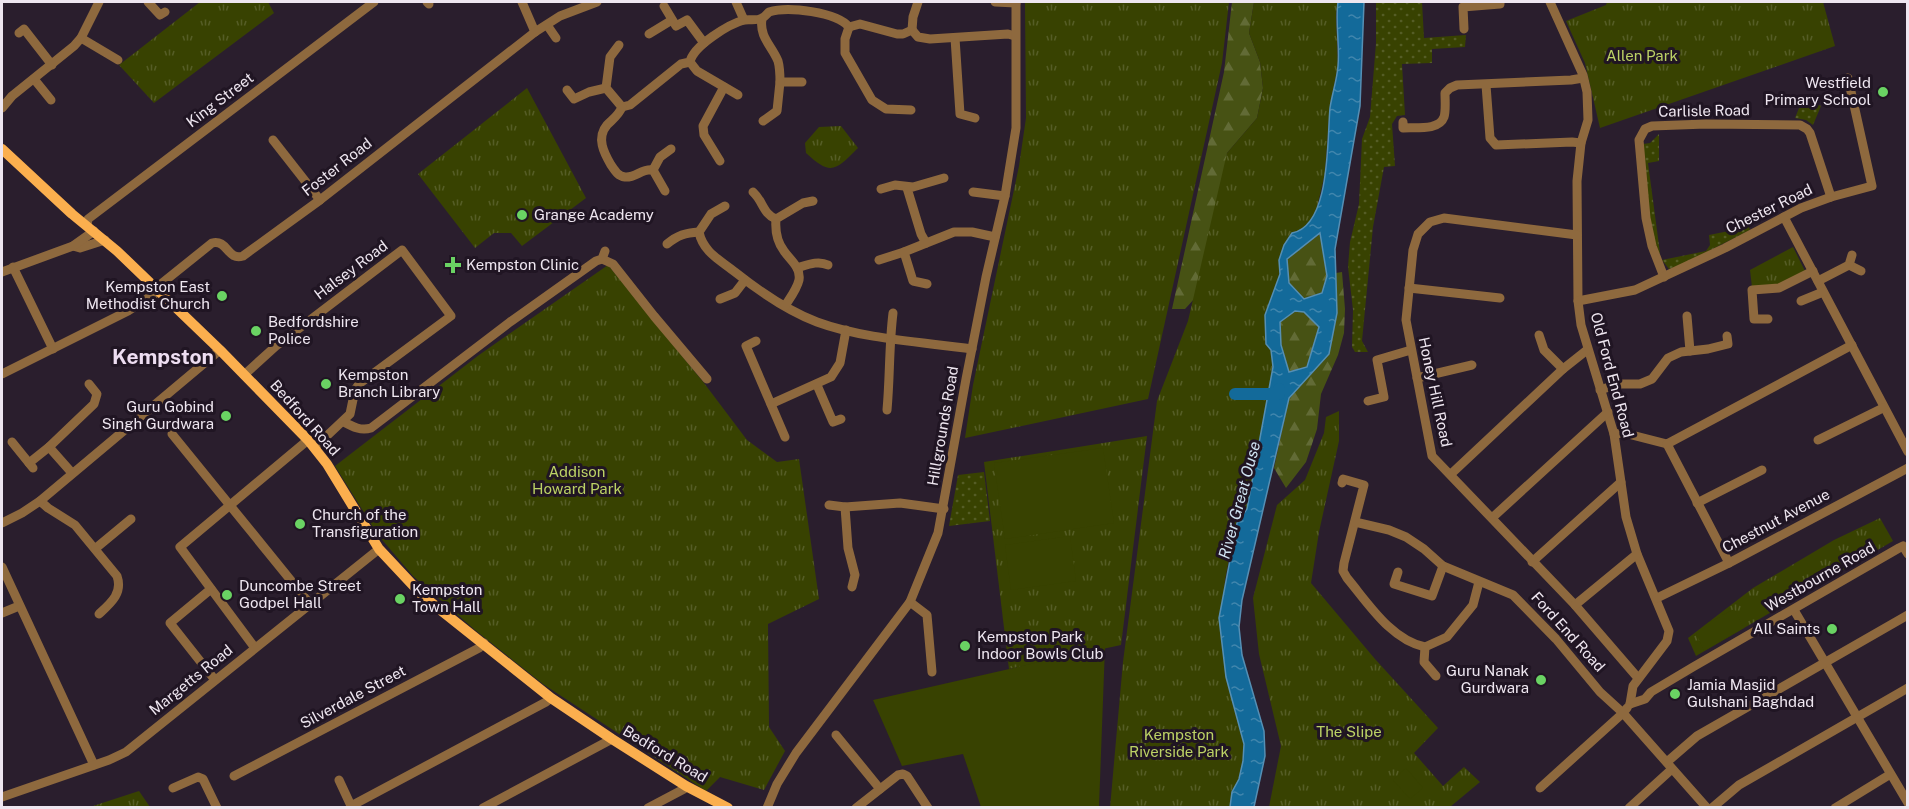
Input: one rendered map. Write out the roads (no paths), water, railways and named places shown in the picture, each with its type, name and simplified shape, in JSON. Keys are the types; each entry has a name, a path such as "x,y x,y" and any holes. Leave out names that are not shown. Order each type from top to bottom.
{"main road":[{"name":"Bedford Road","path":"2,149 158,290 311,443 331,470 379,549 423,596 551,698 686,786 728,807"}],"street":[{"path":"2,108 12,96 64,56 81,38 99,2"},
{"path":"148,2 160,15 165,12"},
{"name":"King Street","path":"73,246 91,228 88,219 374,2"},
{"path":"522,2 536,32"},
{"name":"Foster Road","path":"158,290 212,243 223,244 233,256 238,258 243,256 320,200 536,32 560,16 597,2"},
{"path":"736,2 744,20"},
{"path":"918,2 912,30 918,37 955,38 1008,34 1015,36"},
{"path":"995,2 1016,2"},
{"name":"Hillgrounds Road","path":"767,807 777,784 796,753 910,602 934,543 944,509 972,349 1005,196 1016,128 1018,94 1016,2"},
{"path":"1464,29 1463,8 1500,4 1500,2"},
{"name":"Old Ford End Road","path":"1550,2 1583,78 1588,105 1588,120 1581,143 1577,181 1578,301 1587,350 1614,435 1626,517 1637,554 1668,626 1669,638 1633,686 1630,704"},
{"path":"664,6 676,26 687,20 704,43"},
{"path":"690,62 694,52 704,43 734,24 744,20 762,19 770,12 798,10 837,18 849,27"},
{"path":"762,19 761,25 765,41 778,63 780,82 777,111 763,121"},
{"path":"649,34 672,21"},
{"path":"849,27 860,24 903,34 912,30"},
{"path":"547,25 556,38"},
{"path":"849,27 845,39 845,53 868,93 886,109 900,105 911,110"},
{"path":"19,33 24,29 52,65"},
{"path":"81,38 118,60"},
{"path":"955,38 960,114 975,118"},
{"path":"619,45 610,57 606,88 622,107"},
{"path":"690,62 697,71 738,95"},
{"path":"652,170 643,170 627,177 621,176 606,156 602,147 602,134 622,107 630,105 681,64 690,62"},
{"path":"1401,126 1434,126 1441,122 1445,116 1445,93 1457,85 1583,78"},
{"name":"Chester Road","path":"1578,301 1635,290 1801,208 1831,196 1872,186 1848,78"},
{"path":"34,79 51,100"},
{"path":"780,82 802,82"},
{"path":"1486,85 1490,138 1496,146 1581,143"},
{"path":"720,161 704,135 703,126 724,87"},
{"path":"574,99 606,88"},
{"path":"567,90 574,99 574,110"},
{"name":"Carlisle Road","path":"1664,277 1652,246 1646,218 1640,140 1645,129 1652,126 1706,124 1800,125 1810,133 1831,196"},
{"path":"273,140 320,200"},
{"path":"652,170 660,158 671,150"},
{"path":"652,170 665,191"},
{"path":"881,189 895,185 907,188 944,178"},
{"path":"907,188 926,243"},
{"path":"753,192 760,198 765,212 776,219"},
{"path":"973,192 1005,196"},
{"path":"776,219 803,201 813,201"},
{"path":"699,232 711,214 725,206"},
{"name":"Honey Hill Road","path":"1577,235 1444,218 1430,222 1418,234 1413,250 1406,320 1432,456 1575,605 1640,677"},
{"path":"1784,218 1908,452"},
{"path":"776,219 778,240 797,268 798,281 785,306"},
{"path":"668,244 685,233 699,232"},
{"path":"699,232 704,246 710,253 745,280 785,306 817,322 846,330 972,349"},
{"path":"879,260 954,232 972,232 995,237"},
{"path":"2,272 73,246 80,248 105,240"},
{"name":"Halsey Road","path":"211,588 180,547 229,505 311,443 344,422 350,414 359,384 451,316 402,250 276,346 244,375"},
{"path":"904,252 913,281 927,284"},
{"name":"Bedford Road","path":"344,422 353,428 371,428 510,322 604,255 707,379"},
{"path":"1818,281 1849,265 1852,255"},
{"path":"797,268 825,262"},
{"path":"1849,265 1861,271"},
{"path":"14,267 53,349"},
{"path":"1768,319 1754,320 1752,290 1779,288 1813,271"},
{"path":"720,299 735,292 745,280"},
{"path":"1409,288 1500,298"},
{"path":"2,374 128,311 158,290"},
{"path":"1801,301 1823,292"},
{"path":"887,410 893,313"},
{"path":"1687,316 1690,351"},
{"path":"771,404 831,377 837,369 846,330"},
{"path":"1539,335 1544,350 1563,369"},
{"path":"1600,390 1618,384 1640,384 1652,379 1668,358 1690,351 1708,349 1727,340"},
{"path":"756,341 746,346 785,437"},
{"path":"1614,435 1632,434 1667,444 1852,345"},
{"path":"2,523 40,501 220,350"},
{"path":"1368,401 1384,397 1377,360 1411,350"},
{"path":"1450,474 1563,369 1587,350"},
{"path":"1417,378 1472,365"},
{"path":"12,442 31,465 94,404 96,394 89,384"},
{"path":"817,385 833,422 841,419"},
{"path":"1818,440 1883,408"},
{"path":"1492,518 1608,412"},
{"path":"172,434 310,604"},
{"path":"1667,444 1729,563"},
{"path":"49,447 72,473"},
{"name":"Chestnut Avenue","path":"1657,598 1729,563 1908,468"},
{"path":"1697,503 1762,470"},
{"path":"1342,483 1343,479 1364,485 1343,571 1381,618 1404,640 1425,647 1447,637 1473,605 1479,582"},
{"path":"1532,562 1621,482"},
{"path":"40,501 75,525 117,576 119,584 115,598 100,608"},
{"path":"830,505 844,507 900,503 944,509"},
{"path":"844,507 855,575 852,587"},
{"path":"96,548 123,529 131,519"},
{"name":"Ford End Road","path":"1354,522 1389,530 1406,537 1443,566 1513,595 1556,639 1600,692 1623,713 1709,807"},
{"name":"Westbourne Road","path":"1651,692 1899,548 1903,546 1908,554"},
{"name":"Margetts Road","path":"2,797 126,752 379,549"},
{"path":"1575,605 1637,554"},
{"path":"1398,572 1394,584 1432,596 1443,566"},
{"path":"2,567 94,765"},
{"path":"215,680 170,623 211,588 255,648"},
{"path":"910,602 927,615 932,672"},
{"path":"2,613 19,606"},
{"path":"1794,610 1889,775 1908,803"},
{"path":"1629,807 1697,736 1908,615"},
{"name":"Silverdale Street","path":"234,776 484,644"},
{"path":"1425,647 1424,662 1436,676"},
{"path":"1540,788 1623,713 1630,704 1637,703 1651,692 1640,677"},
{"path":"1709,807 1739,785 1908,688"},
{"path":"339,780 351,806 551,698"},
{"path":"836,735 880,789"},
{"path":"483,807 612,739"},
{"path":"856,807 898,775 903,774 907,776 928,807"},
{"path":"1835,807 1889,775"},
{"path":"173,788 198,777 203,779 217,807"},
{"path":"648,807 686,786"}],"water":[{"name":"River Great Ouse","path":"1338,2 1364,2 1360,106 1335,249 1337,313 1329,354 1289,398 1242,600 1239,627 1242,655 1264,731 1265,756 1254,807 1230,807 1232,792 1239,779 1243,761 1244,744 1226,677 1219,618 1237,523 1247,509 1273,367 1271,350 1266,344 1265,315 1280,274 1279,260 1284,245 1292,233 1305,227 1314,215 1325,180 1330,108 1338,66","holes":["1320,233 1327,276 1322,293 1304,299 1289,283 1287,259","1295,311 1304,312 1319,327 1307,367 1289,372 1281,345 1280,322"]}],"waterway":[{"path":"1235,394 1279,394 1279,389"}],"place":[{"name":"Westfield Primary School","path":"1883,92"},
{"name":"Grange Academy","path":"522,215"},
{"name":"Kempston Clinic","path":"453,265"},
{"name":"Kempston East Methodist Church","path":"222,296"},
{"name":"Bedfordshire Police","path":"256,331"},
{"name":"Kempston Branch Library","path":"326,384"},
{"name":"Guru Gobind Singh Gurdwara","path":"226,416"},
{"name":"Church of the Transfiguration","path":"300,524"},
{"name":"Duncombe Street Godpel Hall","path":"227,595"},
{"name":"Kempston Town Hall","path":"400,599"},
{"name":"All Saints","path":"1832,629"},
{"name":"Kempston Park Indoor Bowls Club","path":"965,646"},
{"name":"Guru Nanak Gurdwara","path":"1541,680"},
{"name":"Jamia Masjid Gulshani Baghdad","path":"1675,694"}],"district":[{"name":"Kempston","path":"163,357"}],"park label":[{"name":"Allen Park","path":"1642,56"},
{"name":"Addison Howard Park","path":"577,480"},
{"name":"The Slipe","path":"1349,732"},
{"name":"Kempston Riverside Park","path":"1179,744"}]}
